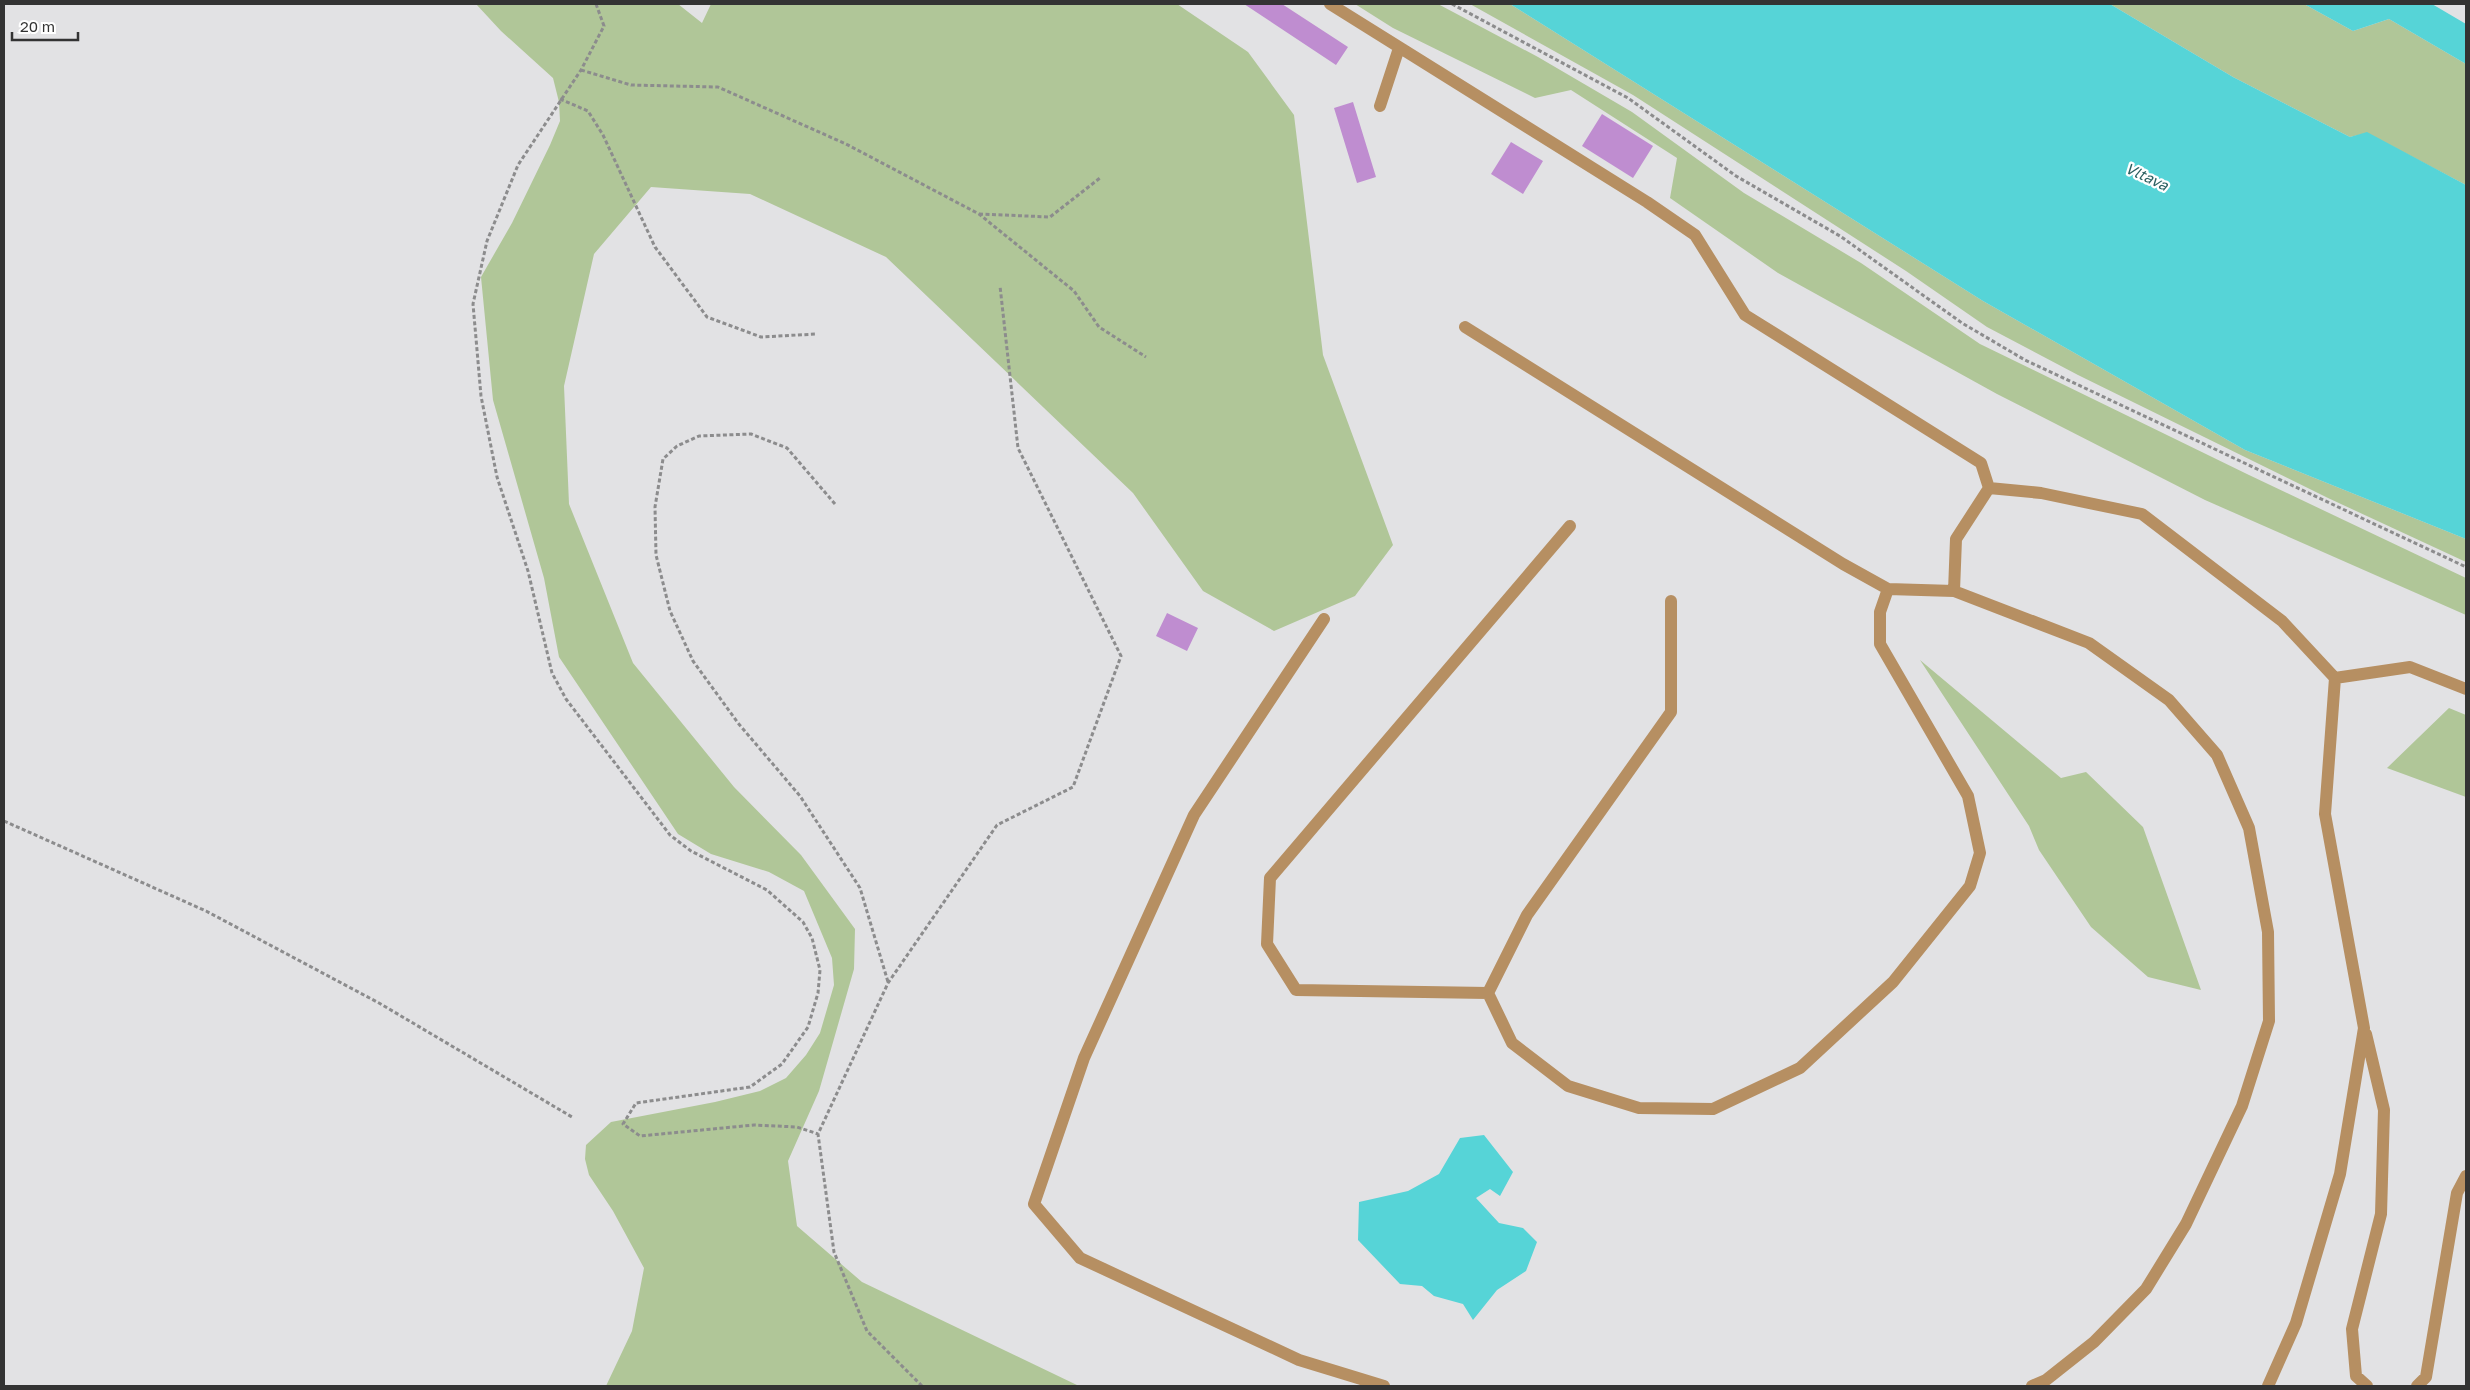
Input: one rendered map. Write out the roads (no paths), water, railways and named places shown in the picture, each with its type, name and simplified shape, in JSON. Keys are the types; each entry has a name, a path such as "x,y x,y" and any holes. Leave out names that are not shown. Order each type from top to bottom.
{"lane":[{"path":"1330,4 1647,202 1695,235 1745,315 1981,463 1988,488 1956,539 1954,590"},
{"path":"1380,106 1399,48"},
{"path":"1465,327 1835,559 1888,589 1954,590 2089,643 2168,700 2217,755 2249,828 2268,932 2269,1021 2242,1106 2186,1224 2146,1289 2094,1342 2046,1380 2032,1386"},
{"path":"1988,488 2041,493 2142,514 2282,621 2335,678 2325,814 2364,1028 2384,1110 2381,1214 2352,1329 2356,1376 2366,1386"},
{"path":"1488,993 1296,990 1267,944 1270,878 1570,526"},
{"path":"1488,993 1512,1043 1568,1086 1639,1108 1713,1109 1800,1068 1893,982 1970,886 1980,853 1968,796 1880,644 1880,612 1888,589"},
{"path":"1488,993 1527,915 1671,712 1671,601"},
{"path":"1324,619 1194,815 1084,1058 1034,1204 1080,1258 1299,1360 1384,1386"},
{"path":"2335,678 2410,667 2466,689"},
{"path":"2268,1386 2296,1323 2340,1174 2364,1028"},
{"path":"2417,1386 2426,1377 2457,1193 2466,1176"}],"water":[{"name":"Vltava","path":"1510,4 2110,4 2233,77 2350,137 2367,132 2466,185 2466,539 2245,450 1983,301"},
{"path":"2304,4 2432,4 2466,24 2466,64 2389,19 2353,31"},
{"path":"1484,1135 1513,1172 1500,1196 1490,1189 1476,1198 1499,1223 1523,1228 1537,1242 1526,1271 1497,1290 1473,1320 1463,1304 1434,1296 1422,1286 1400,1284 1358,1240 1359,1202 1408,1191 1439,1174 1460,1138"}]}
